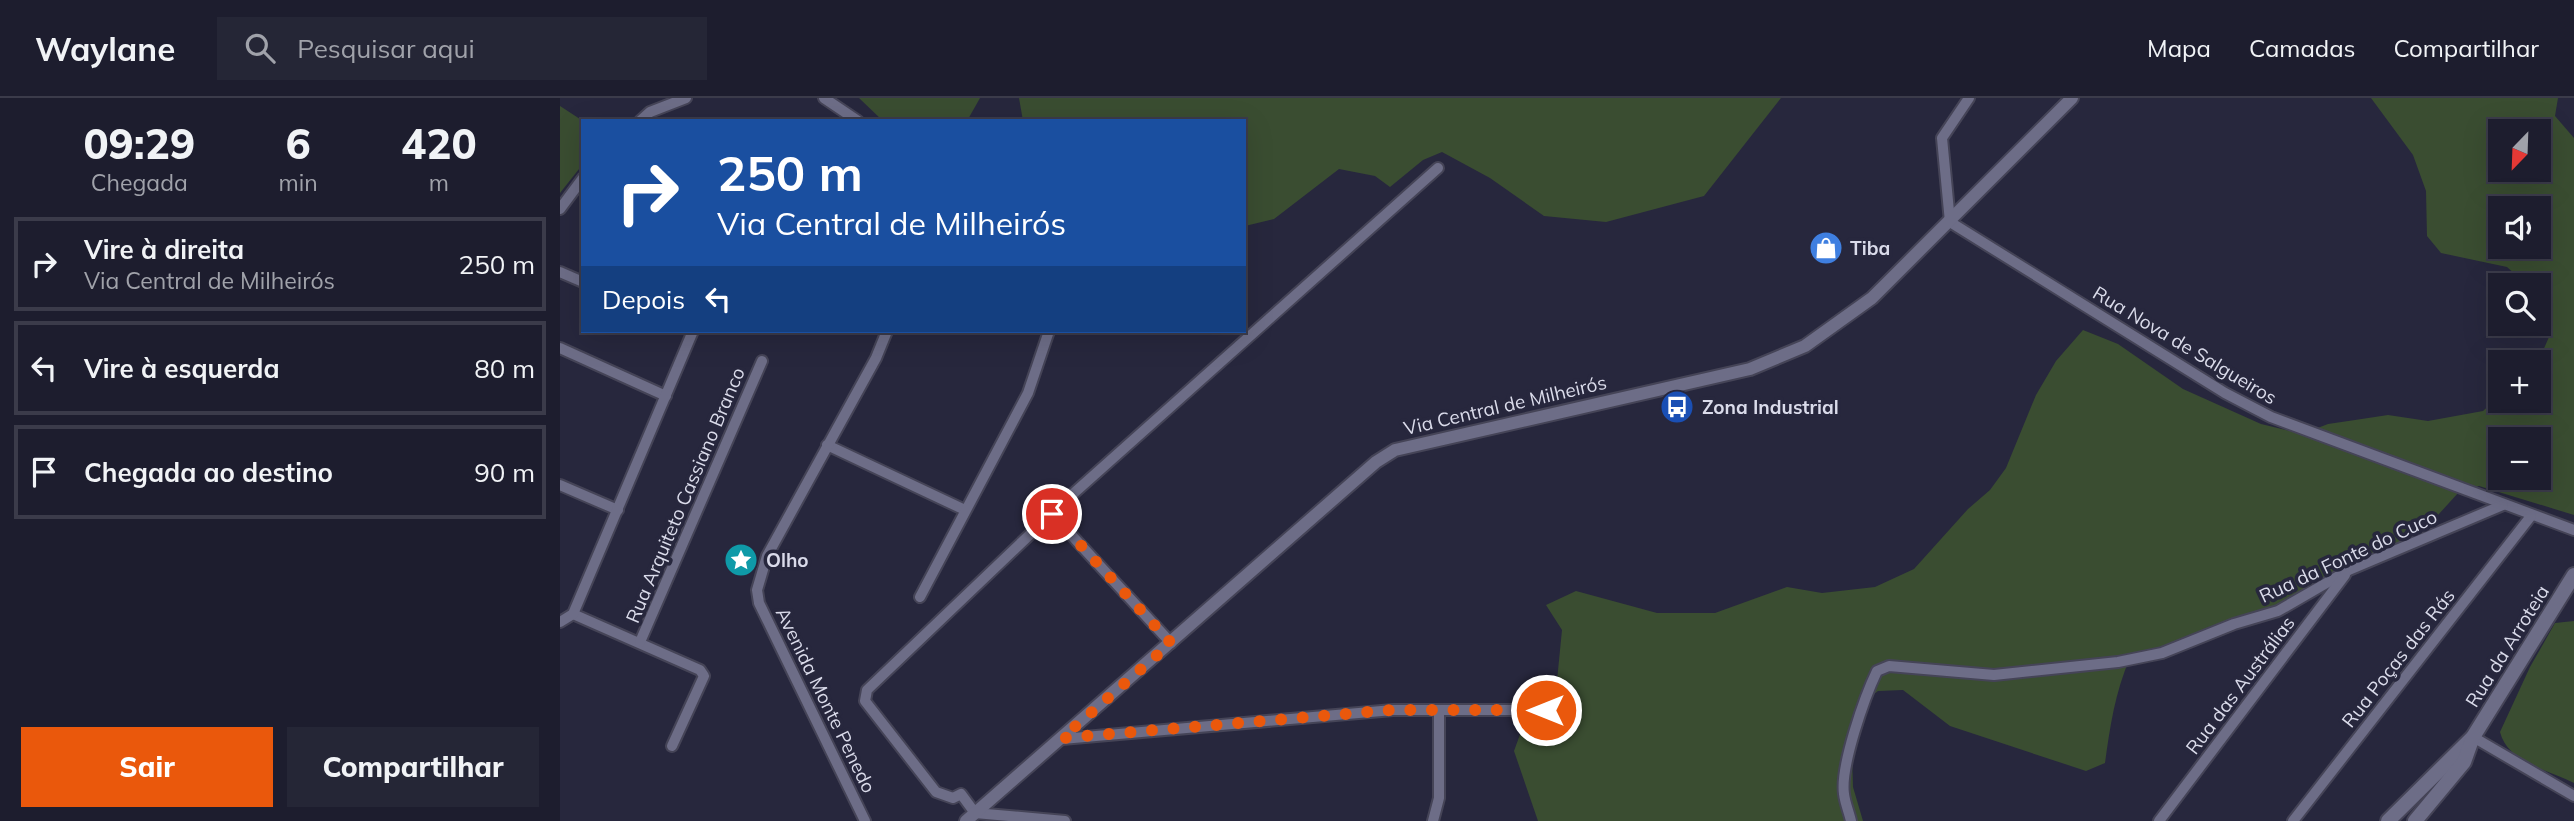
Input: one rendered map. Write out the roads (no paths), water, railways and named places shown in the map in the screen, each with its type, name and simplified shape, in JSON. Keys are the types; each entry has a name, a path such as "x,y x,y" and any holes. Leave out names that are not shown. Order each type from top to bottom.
{"main road":[{"name":"Rua da Arroteia","path":"2388,821 2473,737 2574,576"},
{"name":"Rua da Arroteia","path":"2414,821 2465,762 2473,737"}],"street":[{"path":"642,119 650,112 686,98"},
{"path":"824,98 855,119"},
{"path":"1950,222 1942,138 1969,98"},
{"name":"Via Central de Milheirós","path":"971,817 1376,462 1395,450 1750,369 1805,346 1837,326 1872,298 2072,98"},
{"path":"1065,821 971,817 961,794 953,798 936,792 865,701 865,694 989,570 1438,168"},
{"path":"560,209 581,181"},
{"name":"Rua Nova de Salgueiros","path":"1950,222 2225,393 2259,411 2574,530"},
{"path":"560,272 581,281"},
{"path":"560,622 573,614 693,333"},
{"name":"Avenida Monte Penedo","path":"865,821 760,603 757,590 767,556 876,358 886,333"},
{"path":"920,597 1028,393 1048,333"},
{"path":"560,348 666,396"},
{"name":"Rua Arquiteto Cassiano Branco","path":"640,642 762,361"},
{"path":"827,445 965,510"},
{"path":"560,485 618,510"},
{"name":"Rua da Fonte do Cuco","path":"1851,821 1843,793 1848,760 1866,693 1877,671 1889,666 1994,675 2118,662 2162,653 2278,611 2349,570 2503,505"},
{"path":"1052,514 1171,643"},
{"name":"Rua Poças das Rás","path":"2293,821 2531,516"},
{"name":"Rua das Austrálias","path":"2159,821 2349,570"},
{"path":"573,614 700,670 704,676 672,746"},
{"path":"1062,738 1392,710 1546,710"},
{"path":"1433,821 1439,798 1439,710"},
{"path":"2473,737 2574,796"}],"place":[{"name":"Tiba","path":"1826,248"},
{"name":"Zona Industrial","path":"1677,407"},
{"name":"Olho","path":"741,560"}]}
